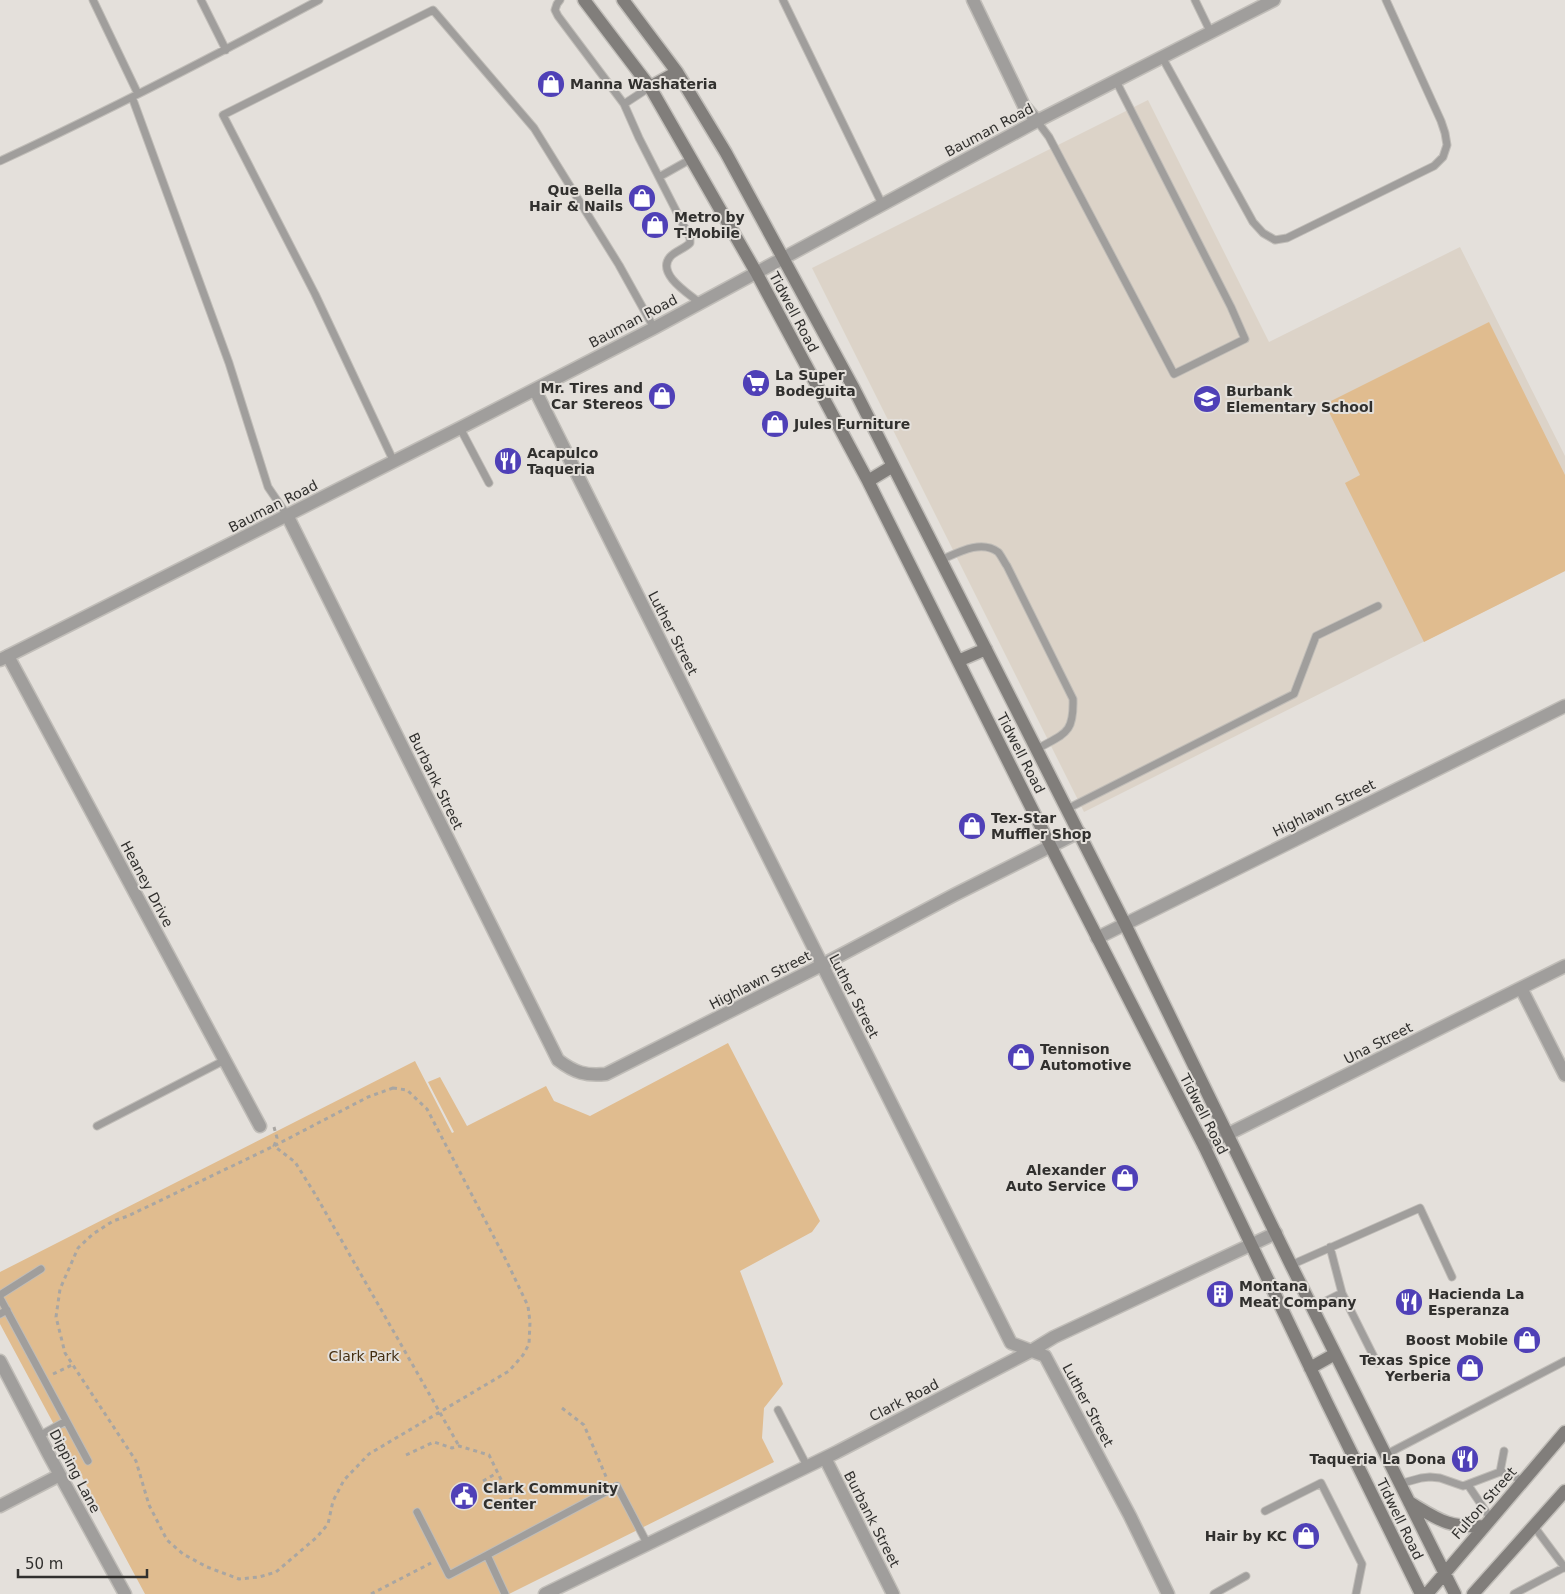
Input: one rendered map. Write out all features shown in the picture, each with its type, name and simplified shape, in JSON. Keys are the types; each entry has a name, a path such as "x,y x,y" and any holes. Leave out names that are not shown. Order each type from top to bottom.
{"main road":[{"name":"Tidwell Road","path":"584,0 650,87 756,272 868,481 1051,847 1204,1146 1421,1594"},
{"name":"Tidwell Road","path":"623,0 677,72 726,153 893,466 1125,924 1312,1308 1455,1594"},
{"path":"650,87 677,72"},
{"path":"868,481 893,466"},
{"path":"958,661 986,649"},
{"path":"1310,1368 1335,1354"},
{"name":"Fulton Street","path":"1427,1594 1565,1432"},
{"path":"1473,1594 1565,1491"},
{"path":"1408,1501 1440,1521 1451,1525 1470,1527 1488,1522"}],"street":[{"path":"973,0 1024,106 1037,121"},
{"name":"Bauman Road","path":"4,658 394,462 654,328 1037,121 1274,0"},
{"name":"Luther Street","path":"534,390 1011,1342 1045,1356 1130,1516 1168,1594"},
{"name":"Burbank Street","path":"287,515 558,1060"},
{"name":"Heaney Drive","path":"4,658 260,1126"},
{"name":"Highlawn Street","path":"1097,938 1565,706"},
{"name":"Highlawn Street","path":"558,1060 568,1068 581,1073 593,1075 606,1074 1079,832"},
{"name":"Una Street","path":"1204,1146 1228,1136 1565,966"},
{"path":"1521,988 1565,1075"},
{"name":"Clark Road","path":"545,1594 825,1458 1031,1351 1054,1337 1276,1233"},
{"name":"Dipping Lane","path":"0,1361 125,1594"},
{"name":"Burbank Street","path":"825,1458 893,1594"},
{"path":"0,1506 60,1475"}],"lane":[{"path":"92,0 135,96 228,363 268,487 287,515"},
{"path":"201,0 226,50"},
{"path":"0,161 135,96 319,0"},
{"path":"560,0 555,10 558,16 624,104 690,238 690,243 686,248 671,256 667,263 667,268 673,282 700,303"},
{"path":"783,0 882,204"},
{"path":"1195,0 1211,33"},
{"path":"1162,57 1253,222 1262,233 1275,240 1287,238 1434,166 1443,158 1447,145 1441,121 1386,0"},
{"path":"394,462 314,294 223,115 432,10 534,128 619,265 654,328"},
{"path":"1037,121 1049,137 1174,374 1245,339 1231,307 1116,81"},
{"path":"624,104 650,87"},
{"path":"659,177 691,159"},
{"path":"460,428 489,483"},
{"path":"941,560 971,548 984,546 998,552 1007,566 1073,699 1074,717 1069,728 1037,749"},
{"path":"1067,809 1294,694 1316,636 1378,606"},
{"path":"98,1126 225,1060"},
{"path":"1291,1265 1420,1208 1452,1277"},
{"path":"1330,1247 1342,1293 1377,1362"},
{"path":"41,1269 0,1296 3,1312 44,1379 88,1462"},
{"path":"1312,1308 1342,1293"},
{"path":"1385,1455 1565,1361"},
{"path":"778,1410 807,1466"},
{"path":"39,1436 66,1421"},
{"path":"1500,1472 1504,1451"},
{"path":"1399,1484 1430,1477 1440,1478 1458,1485 1468,1485 1500,1472 1509,1473 1523,1482"},
{"path":"1265,1511 1321,1483 1362,1564 1356,1594"},
{"path":"1468,1485 1488,1522"},
{"path":"417,1512 449,1575 617,1486 648,1545"},
{"path":"1514,1594 1565,1567 1533,1525"},
{"path":"488,1555 505,1594"},
{"path":"1214,1594 1246,1576"}],"path":[{"path":"392,1088 407,1090 427,1109 507,1262 528,1306 530,1322 528,1344 523,1355 509,1371 369,1454 344,1480 332,1502 328,1524 317,1537 276,1572 259,1577 239,1579 207,1567 183,1554 167,1540 149,1505 136,1461 65,1353 56,1317 60,1289 78,1248 93,1234 113,1221 128,1216 274,1146 368,1097 392,1088"},
{"path":"274,1146 296,1162 316,1194 459,1446"},
{"path":"44,1379 72,1365"},
{"path":"562,1408 584,1425 611,1489"},
{"path":"406,1455 434,1442 452,1448 459,1446 489,1454 514,1506"},
{"path":"483,1481 497,1473"},
{"path":"371,1594 441,1558"}],"shaded area":[{"name":"Burbank Elementary School","path":"1148,100 1269,342 1460,247 1565,456 1565,571 1084,812 812,268"}],"green space":[{"path":"1489,322 1565,475 1565,571 1424,642 1345,483 1360,475 1325,404"},
{"name":"Clark Park","path":"728,1043 820,1221 812,1232 740,1271 783,1384 764,1408 762,1438 774,1462 509,1594 145,1594 0,1324 0,1272 415,1061 452,1133 454,1132 428,1082 440,1077 467,1126 546,1086 554,1101 590,1116"}],"place":[{"name":"Manna Washateria","path":"551,84"},
{"name":"Que Bella Hair & Nails","path":"642,198"},
{"name":"Metro by T-Mobile","path":"655,225"},
{"name":"La Super Bodeguita","path":"756,383"},
{"name":"Mr. Tires and Car Stereos","path":"662,396"},
{"name":"Burbank Elementary School","path":"1207,399"},
{"name":"Jules Furniture","path":"775,424"},
{"name":"Acapulco Taqueria","path":"508,461"},
{"name":"Tex-Star Muffler Shop","path":"972,826"},
{"name":"Tennison Automotive","path":"1021,1057"},
{"name":"Alexander Auto Service","path":"1125,1178"},
{"name":"Montana Meat Company","path":"1220,1294"},
{"name":"Hacienda La Esperanza","path":"1409,1302"},
{"name":"Boost Mobile","path":"1527,1340"},
{"name":"Texas Spice Yerberia","path":"1470,1368"},
{"name":"Taqueria La Dona","path":"1465,1459"},
{"name":"Clark Community Center","path":"464,1496"},
{"name":"Hair by KC","path":"1306,1536"}]}
